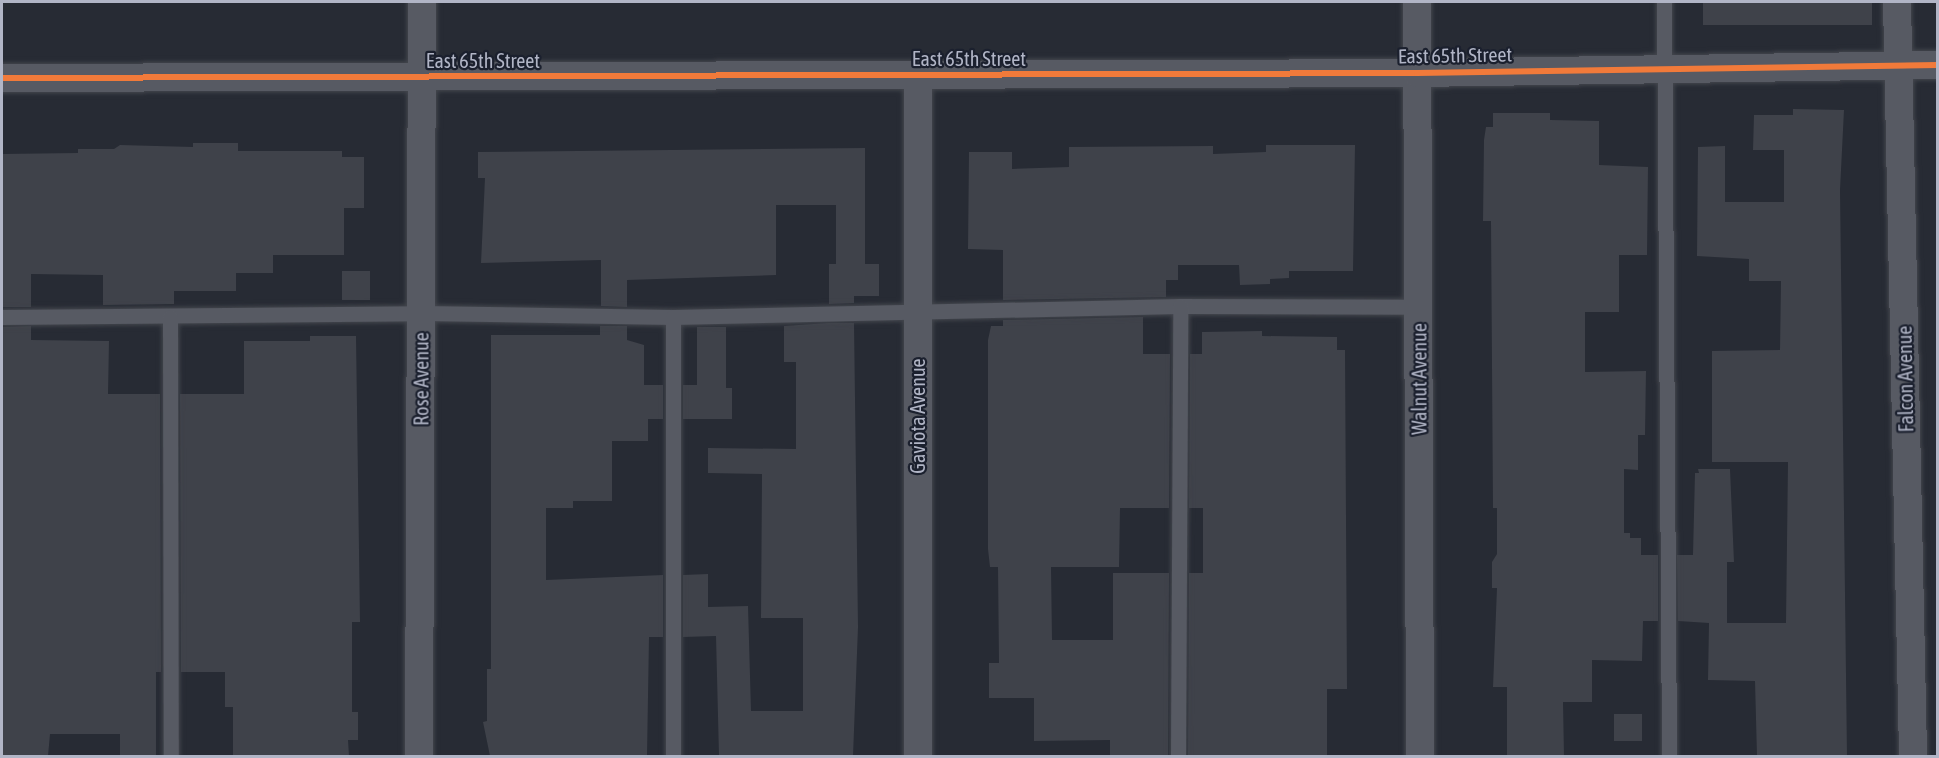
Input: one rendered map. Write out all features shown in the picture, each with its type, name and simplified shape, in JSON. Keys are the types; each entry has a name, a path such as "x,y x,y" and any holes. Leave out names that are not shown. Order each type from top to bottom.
{"street":[{"name":"Rose Avenue","path":"419,756 422,2"},
{"name":"Walnut Avenue","path":"1417,2 1420,756"},
{"name":"Falcon Avenue","path":"1897,2 1913,756"},
{"name":"East 65th Street","path":"2,78 1417,73 1938,65"},
{"name":"Gaviota Avenue","path":"918,75 918,756"}],"lane":[{"path":"1664,2 1669,756"},
{"path":"1178,756 1180,306"},
{"path":"2,318 421,314 673,317 1180,306 1419,307"},
{"path":"170,317 171,756"},
{"path":"673,317 673,756"}],"building":[{"path":"1703,2 1872,2 1872,25 1703,25"},
{"path":"1793,109 1844,110 1840,190 1847,756 1757,756 1755,681 1708,680 1709,623 1678,621 1677,555 1693,555 1695,473 1699,473 1698,469 1730,469 1734,562 1727,562 1727,623 1786,623 1788,462 1712,462 1712,351 1780,350 1781,281 1749,281 1749,259 1697,256 1698,147 1725,146 1725,202 1784,202 1784,150 1753,150 1754,115 1793,115"},
{"path":"1493,113 1550,113 1550,120 1599,121 1599,165 1648,167 1647,255 1619,255 1619,312 1585,312 1585,372 1646,371 1645,435 1638,435 1638,470 1624,469 1624,533 1630,533 1630,538 1641,538 1641,555 1658,555 1658,621 1643,621 1642,661 1592,660 1592,702 1563,702 1564,756 1507,756 1507,687 1493,687 1497,588 1492,588 1492,562 1497,554 1497,508 1493,508 1491,221 1483,221 1484,140 1486,127 1493,127"},
{"path":"193,143 238,143 238,151 342,151 342,157 364,157 364,208 344,208 344,255 273,255 273,273 236,273 236,291 174,291 174,304 103,305 103,275 31,274 31,307 2,307 2,154 78,153 78,149 114,149 120,145 193,147"},
{"path":"1266,145 1355,145 1353,271 1289,271 1289,278 1270,279 1270,284 1240,285 1239,265 1178,265 1178,280 1166,280 1166,297 1003,300 1003,250 968,249 969,152 1012,152 1012,169 1069,167 1069,147 1213,146 1213,154 1266,152"},
{"path":"865,148 865,264 879,264 879,296 854,296 854,303 829,304 829,264 836,264 836,205 776,205 776,275 627,280 627,307 601,306 601,260 481,263 485,178 478,178 478,152"},
{"path":"342,271 370,271 370,300 342,300"},
{"path":"1143,317 1143,354 1170,354 1169,508 1120,508 1119,567 1051,567 1052,640 1113,640 1113,573 1169,573 1168,756 1110,756 1110,740 1034,741 1034,698 989,698 989,663 999,663 998,567 990,567 988,549 988,340 991,326 1003,326 1003,320"},
{"path":"854,323 858,627 853,756 719,756 716,636 683,637 683,575 708,574 708,607 748,606 751,711 803,711 803,618 761,618 762,474 708,473 708,448 796,449 796,362 784,362 784,326"},
{"path":"31,326 31,340 109,341 108,394 160,394 161,672 156,672 156,756 120,756 120,734 50,734 48,756 2,756 2,327"},
{"path":"600,326 627,326 627,340 644,345 644,385 663,385 663,419 648,419 648,441 612,441 612,501 573,501 573,508 546,508 546,580 663,575 663,637 649,637 647,756 490,756 483,722 487,721 487,669 491,669 491,335 600,335"},
{"path":"697,327 726,327 726,388 732,388 732,419 683,419 683,385 697,385"},
{"path":"1262,331 1262,336 1337,337 1337,350 1345,350 1347,689 1327,689 1327,756 1188,756 1189,573 1203,573 1203,508 1189,508 1190,354 1202,354 1202,332"},
{"path":"310,336 356,336 360,622 352,622 352,712 358,712 358,740 348,740 349,756 233,756 233,707 225,707 225,672 181,672 180,394 244,394 244,341 310,341"},
{"path":"1614,714 1642,714 1642,741 1614,741"}],"cycle path":[{"path":"2,78 1417,73 1938,65"}]}
